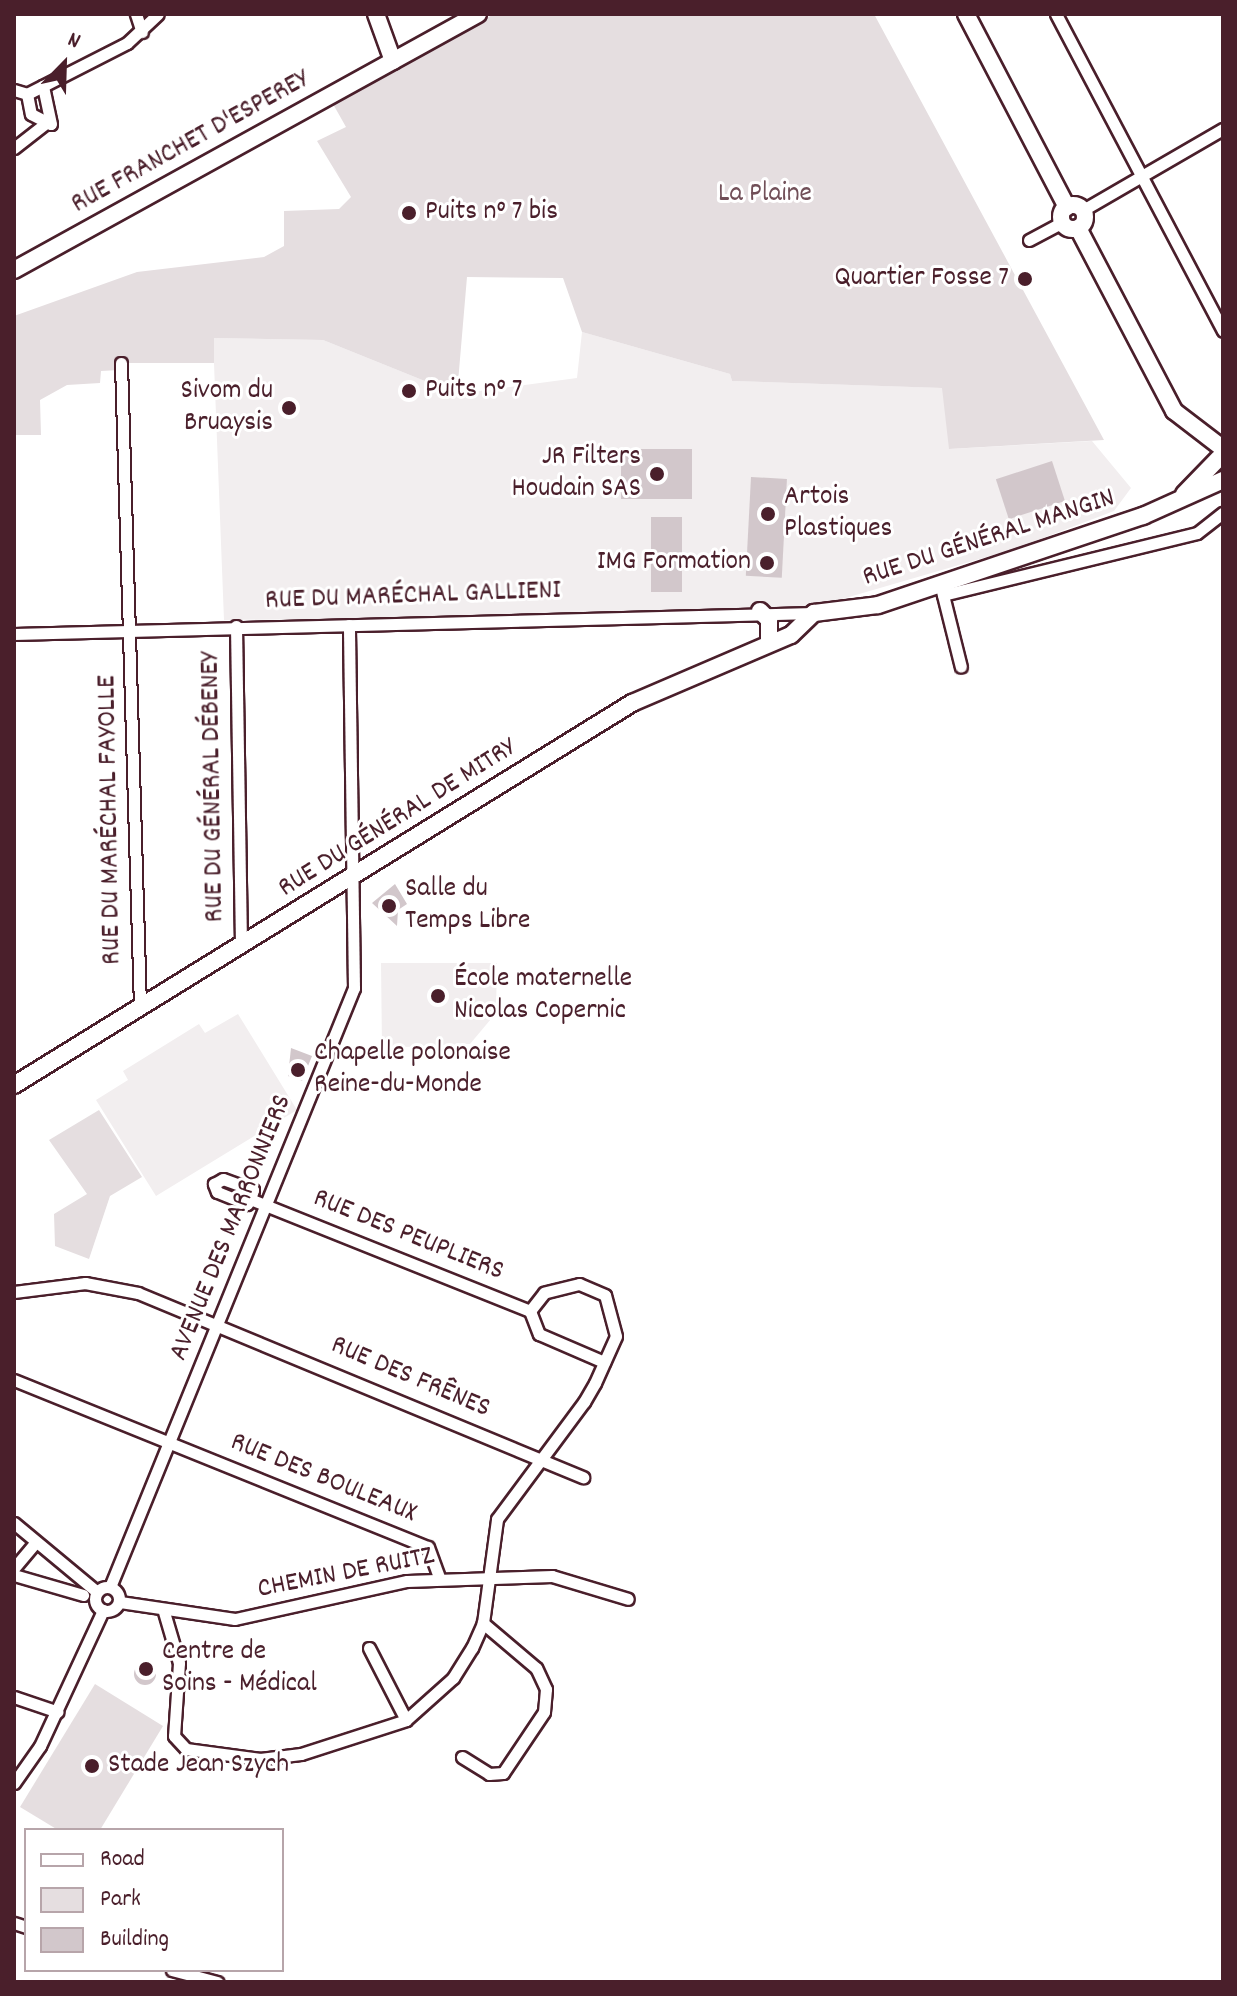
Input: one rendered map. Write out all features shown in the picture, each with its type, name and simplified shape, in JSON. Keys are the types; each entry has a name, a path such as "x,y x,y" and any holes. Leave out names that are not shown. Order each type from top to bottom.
{"street":[{"path":"136,14 142,32"},
{"path":"14,90 27,94 43,86 142,32 158,14"},
{"path":"376,14 393,61"},
{"name":"RUE FRANCHET D'ESPEREY","path":"14,270 478,14"},
{"path":"966,14 1174,411 1221,454"},
{"path":"1056,14 1223,331"},
{"path":"14,148 54,115 43,86"},
{"path":"27,94 31,114 45,124"},
{"path":"1029,240 1223,129"},
{"name":"RUE DU MARÉCHAL FAYOLLE","path":"121,363 140,1008"},
{"name":"RUE DU GÉNÉRAL MANGIN","path":"1176,501 1221,454"},
{"name":"RUE DU GÉNÉRAL MANGIN","path":"941,589 1176,501 1223,480"},
{"name":"RUE DU GÉNÉRAL MANGIN","path":"814,613 878,605 1207,526 1223,513"},
{"path":"941,589 961,667"},
{"path":"760,611 769,620 769,643"},
{"name":"RUE DU MARÉCHAL GALLIENI","path":"14,634 760,611 814,613"},
{"name":"RUE DU GÉNÉRAL DE MITRY","path":"14,1085 352,880 632,703 804,628 814,613"},
{"name":"AVENUE DES MARRONNIERS","path":"110,1587 354,988 358,914 352,880 349,625"},
{"name":"RUE DU GÉNÉRAL DÉBENEY","path":"236,626 241,946"},
{"name":"RUE DES PEUPLIERS","path":"250,1199 530,1311"},
{"path":"164,1612 179,1663 174,1736 186,1749 260,1759 340,1745 406,1720 453,1678 483,1623 486,1577 497,1519 538,1458 584,1402 604,1362 618,1323 605,1295 560,1285 530,1311 539,1334 604,1362"},
{"name":"RUE DES FRÊNES","path":"14,1292 108,1286 218,1325 583,1477"},
{"name":"RUE DES BOULEAUX","path":"14,1380 428,1547 439,1577"},
{"path":"14,1523 97,1592 103,1610"},
{"path":"14,1568 35,1543"},
{"path":"14,1575 83,1595"},
{"name":"CHEMIN DE RUITZ","path":"120,1602 164,1612 235,1619 439,1577 552,1576 628,1599"},
{"path":"14,1783 58,1712 103,1610 120,1602 110,1587 97,1592"},
{"path":"462,1757 489,1774 503,1773 544,1712 546,1689 536,1668 483,1623"},
{"path":"369,1648 406,1720"},
{"path":"14,1697 58,1712"},
{"path":"179,1972 217,1982"}],"shaded area":[{"path":"582,332 730,374 732,381 943,388 950,449 1092,441 1131,488 1114,511 1014,549 794,613 224,620 213,338 323,340 457,394 577,378"},
{"name":"École maternelle Nicolas Copernic","path":"381,963 497,963 496,1013 470,1044 382,1048"},
{"path":"238,1014 297,1110 156,1196 96,1100 128,1080 123,1071 199,1024 205,1033"}],"green space":[{"name":"La Plaine","path":"494,14 874,14 1104,440 949,449 942,388 732,381 730,374 582,332 563,278 467,277 457,394 323,340 214,338 214,363 121,363 120,370 101,371 100,383 67,385 40,400 41,435 14,435 14,316 137,272 264,257 284,246 284,211 339,209 351,197 317,141 346,127 333,104"},
{"path":"99,1110 142,1177 110,1196 89,1259 55,1246 54,1214 87,1194 49,1140"},
{"name":"Stade Jean Szych","path":"95,1684 163,1726 101,1828 55,1828 20,1807"}],"building":[{"name":"JR Filters Houdain SAS","path":"621,449 692,449 692,499 621,499"},
{"path":"1052,461 1065,501 1009,519 996,479"},
{"name":"Artois Plastiques","path":"751,477 787,479 782,578 746,576"},
{"path":"651,517 682,517 682,592 651,592"},
{"name":"Salle du Temps Libre","path":"395,884 407,904 398,910 397,926 372,903"},
{"name":"Chapelle polonaise Reine-du-Monde","path":"291,1048 312,1056 302,1081 288,1076"},
{"name":"Centre de Soins - Médical","path":"145,1663 153,1666 156,1674 153,1682 145,1685 137,1682 134,1674 137,1666"}],"place":[{"name":"Puits n° 7 bis","path":"409,213"},
{"name":"Quartier Fosse 7","path":"1025,279"},
{"name":"Puits n° 7","path":"409,391"},
{"name":"Sivom du Bruaysis","path":"289,408"},
{"name":"JR Filters Houdain SAS","path":"657,474"},
{"name":"Artois Plastiques","path":"768,514"},
{"name":"IMG Formation","path":"767,563"},
{"name":"Salle du Temps Libre","path":"389,906"},
{"name":"École maternelle Nicolas Copernic","path":"438,996"},
{"name":"Chapelle polonaise Reine-du-Monde","path":"298,1070"},
{"name":"Centre de Soins - Médical","path":"146,1669"},
{"name":"Stade Jean Szych","path":"92,1766"}]}
